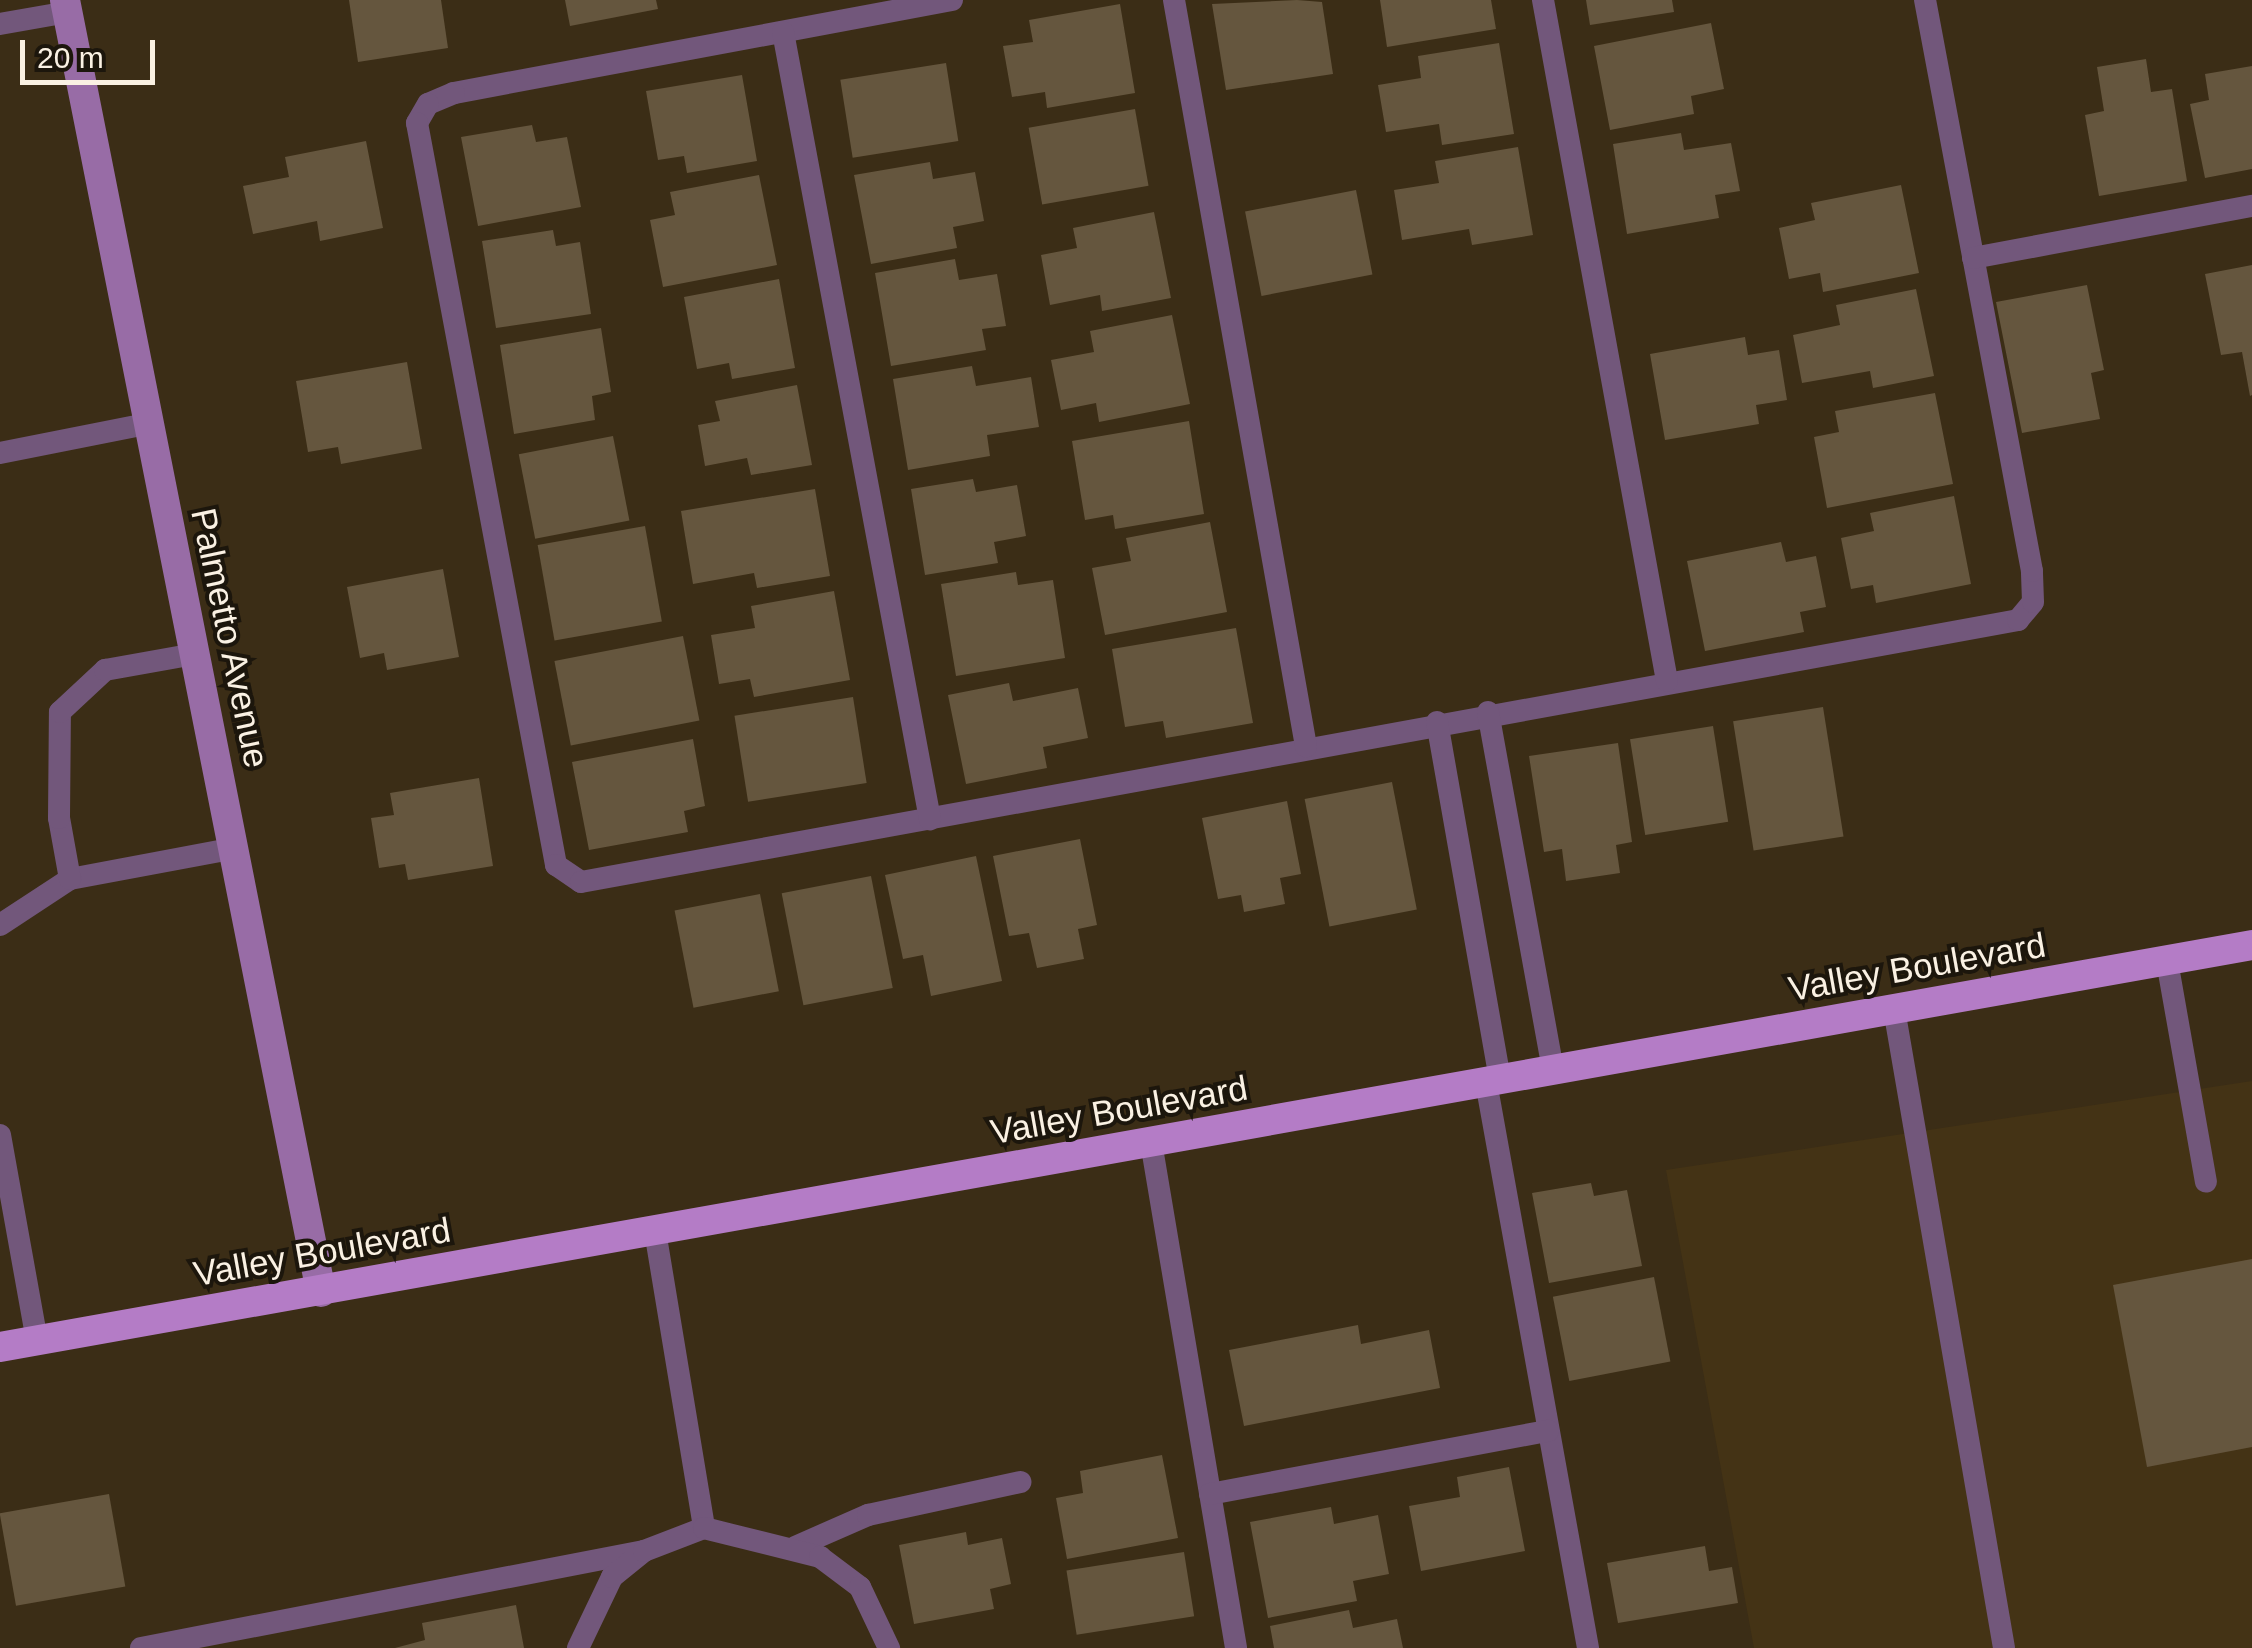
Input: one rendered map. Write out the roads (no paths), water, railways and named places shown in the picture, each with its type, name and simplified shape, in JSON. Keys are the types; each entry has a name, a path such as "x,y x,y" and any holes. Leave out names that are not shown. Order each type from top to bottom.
{"main road":[{"name":"Valley Boulevard","path":"0,1347 2252,946"}],"street":[{"name":"Palmetto Avenue","path":"66,6 146,424 236,848 320,1292"}],"lane":[{"path":"952,0 454,94 428,104 414,142 556,864 581,882 603,882 1488,712 2018,620 2033,602 1924,0"},
{"path":"1174,0 1306,746"},
{"path":"1542,0 1666,681"},
{"path":"0,24 66,6"},
{"path":"782,32 930,818"},
{"path":"1973,258 2252,206"},
{"path":"0,453 146,424"},
{"path":"70,879 59,818 60,712 105,670 195,654"},
{"path":"1488,712 1553,1070"},
{"path":"1437,722 1548,1431 1588,1648"},
{"path":"0,926 70,879 236,848"},
{"path":"2167,961 2206,1182"},
{"path":"1894,1010 2004,1648"},
{"path":"0,1135 37,1340"},
{"path":"1151,1142 1236,1648"},
{"path":"656,1231 704,1528"},
{"path":"1210,1494 1548,1431"},
{"path":"795,1548 868,1515 1020,1482"},
{"path":"141,1648 185,1644 644,1551 704,1528 795,1548 860,1587 889,1648"},
{"path":"578,1648 612,1577 644,1551"}]}
